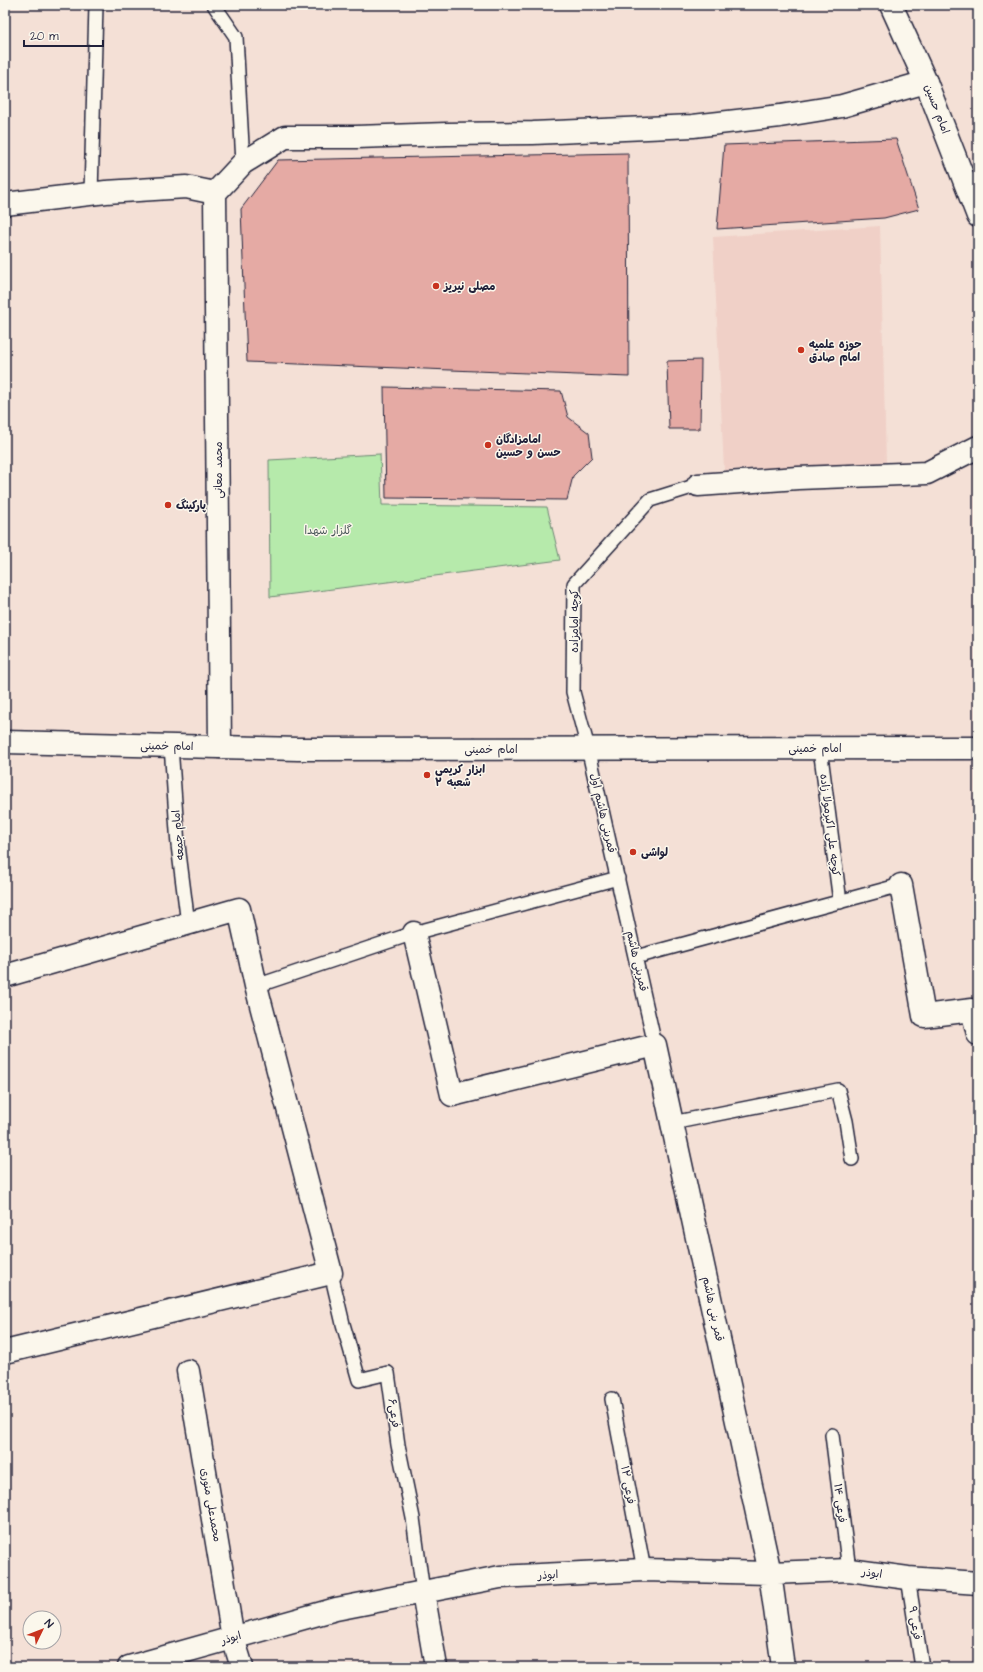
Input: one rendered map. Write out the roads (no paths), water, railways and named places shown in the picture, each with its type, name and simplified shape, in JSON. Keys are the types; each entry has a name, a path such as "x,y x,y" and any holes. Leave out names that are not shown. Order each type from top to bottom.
{"street":[{"name":"امام حسین","path":"891,5 926,82 978,216"},
{"path":"5,204 91,194 186,187 215,193 242,163 285,137 533,133 693,126 780,116 842,106 926,82"},
{"name":"محمد معانی","path":"215,193 220,747"},
{"path":"698,485 798,478 927,473 978,447"},
{"name":"امام خمینی","path":"5,742 298,749 978,748"},
{"path":"901,885 924,1016 972,1010 978,1034"},
{"path":"5,976 239,909 256,986 331,1273 5,1352"},
{"path":"414,934 452,1095 655,1045"},
{"name":"قمر بنی هاشم","path":"655,1045 770,1573 783,1667"},
{"name":"محمدعلی منوری","path":"188,1371 233,1638 242,1667"},
{"name":"ابوذر","path":"129,1667 336,1609 500,1577 644,1570 770,1573 849,1570 908,1578 978,1583"},
{"path":"423,1592 436,1667"}],"lane":[{"path":"91,194 96,5"},
{"path":"214,5 236,37 242,163"},
{"name":"کوچه امامزاده","path":"588,748 573,692 574,584 650,500 698,485"},
{"name":"امام جمعه","path":"171,746 178,845 188,924"},
{"name":"قمربنی هاشم اول","path":"588,748 618,878"},
{"name":"کوچه علی اکبرمولا زاده","path":"820,748 840,902"},
{"path":"256,986 414,934 618,878"},
{"name":"قمربنی هاشم","path":"618,878 655,1045"},
{"path":"636,957 901,885"},
{"path":"672,1123 838,1090 846,1121 852,1159"},
{"name":"فرعی۶","path":"331,1273 343,1324 359,1380 388,1373 398,1445 413,1518 423,1592"},
{"name":"فرعی ۱۲","path":"612,1399 644,1570"},
{"name":"فرعی ۱۴","path":"832,1435 849,1570"},
{"name":"فرعی ۹","path":"908,1578 922,1667"}],"place":[{"name":"مصلی نیریز","path":"436,286"},
{"name":"حوزه علمیه امام صادق","path":"801,350"},
{"name":"امامزادگان حسن و حسین","path":"488,445"},
{"name":"پارکینگ","path":"168,505"},
{"name":"ابزار کریمی شعبه ۲","path":"427,775"},
{"name":"لواشی","path":"633,852"}],"park label":[{"name":"گلزار شهدا","path":"328,530"}]}
